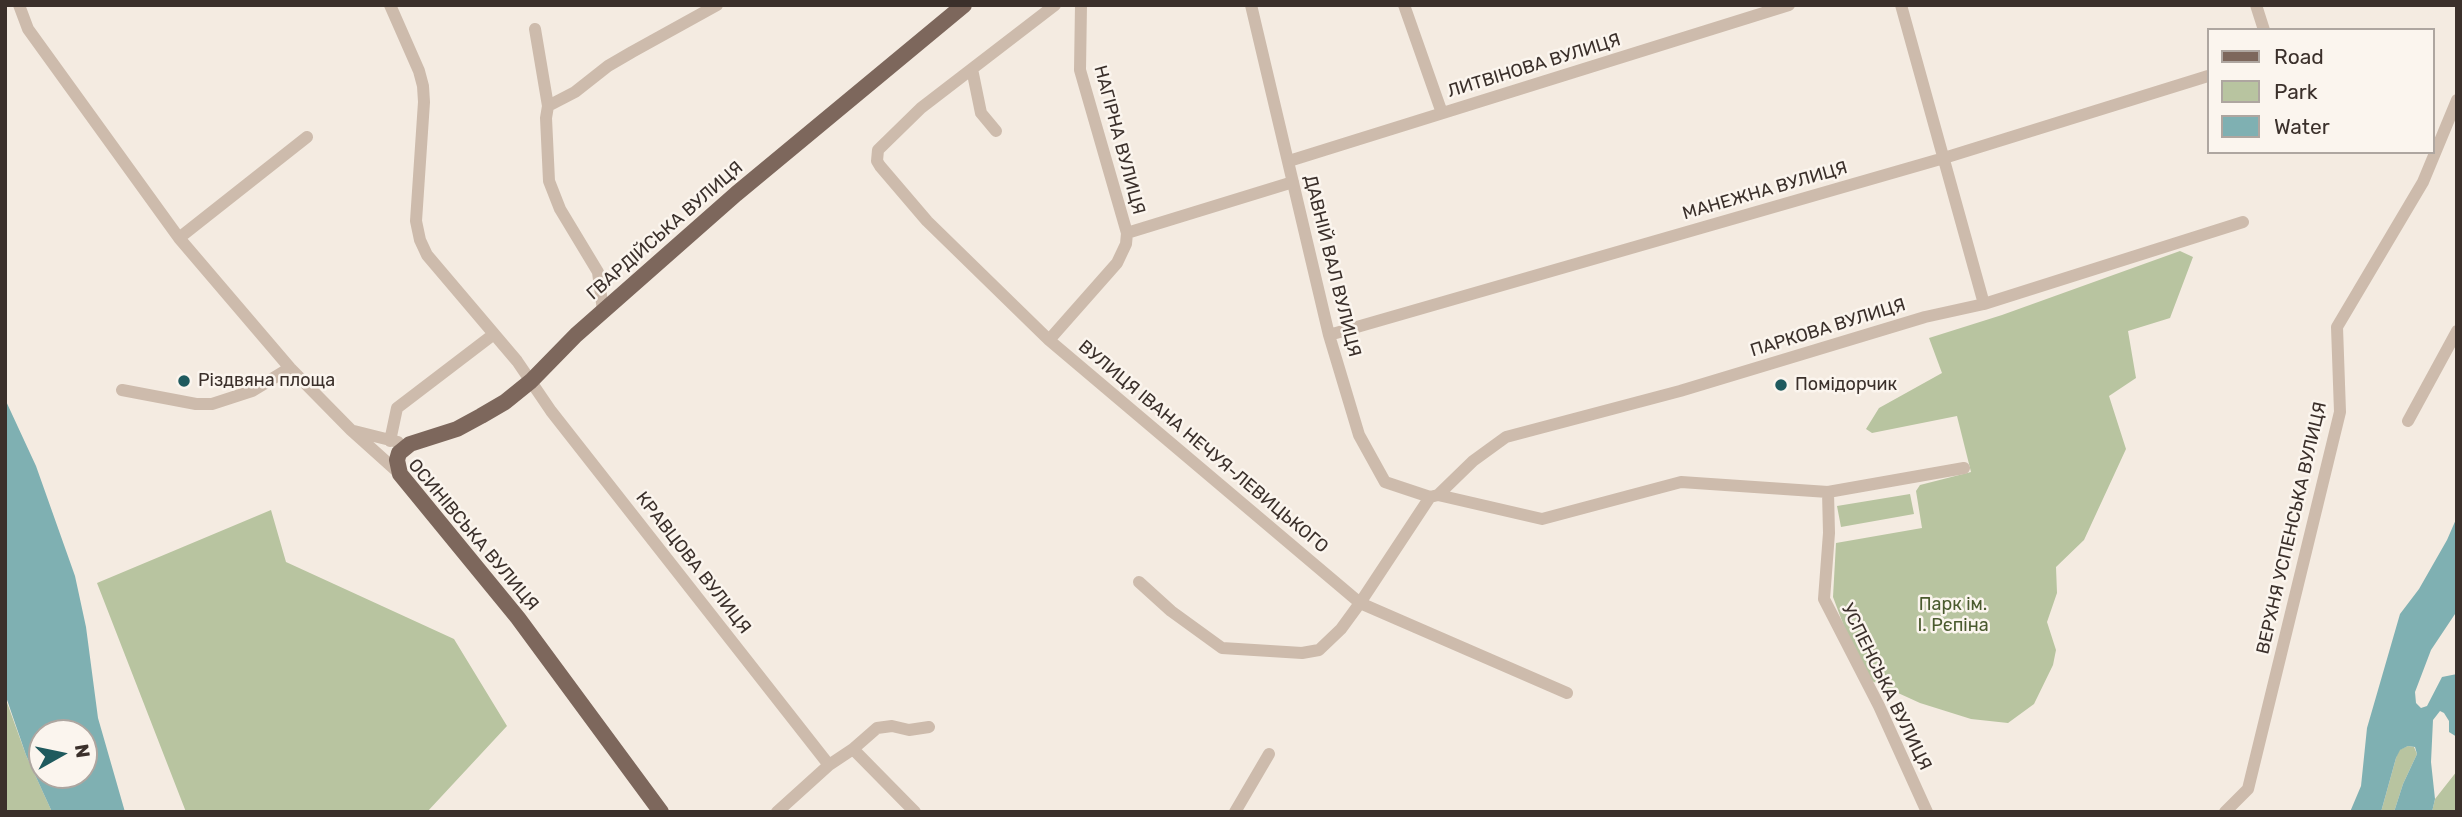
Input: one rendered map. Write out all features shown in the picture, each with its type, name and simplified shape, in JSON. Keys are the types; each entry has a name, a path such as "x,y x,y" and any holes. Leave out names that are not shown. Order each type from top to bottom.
{"main road":[{"name":"ГВАРДІЙСЬКА ВУЛИЦЯ","path":"410,444 457,429 505,401 531,381 603,311 736,194 964,5"},
{"path":"400,474 397,460 399,453 410,444"},
{"name":"ОСИНІВСЬКА ВУЛИЦЯ","path":"400,474 518,618 661,812"}],"street":[{"name":"ОСИНІВСЬКА ВУЛИЦЯ","path":"19,5 28,30 179,238 290,368 351,430 400,474"},
{"name":"КРАВЦОВА ВУЛИЦЯ","path":"390,5 423,86 416,221 427,255 494,334 551,411 830,765"},
{"path":"548,106 575,92 608,66 717,5"},
{"path":"996,131 981,113 971,69 1055,5"},
{"name":"НАГІРНА ВУЛИЦЯ","path":"1049,340 1116,262 1126,244 1127,233 1080,71 1081,5"},
{"name":"ДАВНІЙ ВАЛ ВУЛИЦЯ","path":"1251,5 1329,335 1359,435 1385,482 1434,496 1542,519 1681,482 1828,492 1964,468"},
{"path":"1404,5 1442,113"},
{"name":"ЛИТВІНОВА ВУЛИЦЯ","path":"1289,161 1789,5"},
{"path":"1901,5 1984,304"},
{"path":"2256,5 2263,28"},
{"path":"535,29 548,106 546,118 549,181 560,209 598,272 603,311"},
{"name":"ВУЛИЦЯ ІВАНА НЕЧУЯ-ЛЕВИЦЬКОГО","path":"971,69 920,108 878,150 877,161 927,221 1049,340 1360,603 1567,693"},
{"name":"МАНЕЖНА ВУЛИЦЯ","path":"1329,335 1944,158 2206,77"},
{"name":"ВЕРХНЯ УСПЕНСЬКА ВУЛИЦЯ","path":"2225,812 2248,789 2340,412 2337,327 2423,182 2457,100"},
{"path":"179,238 307,137"},
{"path":"1127,233 1293,183"},
{"name":"ПАРКОВА ВУЛИЦЯ","path":"1139,582 1171,611 1222,648 1302,653 1319,650 1341,629 1434,496 1506,437 1680,391 1925,317 1984,304 2243,222"},
{"path":"2408,421 2457,331"},
{"path":"390,441 397,408 494,334"},
{"path":"122,390 196,404 212,404 252,391 290,368"},
{"path":"351,430 410,444"},
{"name":"УСПЕНСЬКА ВУЛИЦЯ","path":"1828,492 1829,533 1824,599 1879,706 1927,812"},
{"path":"776,812 830,765 882,726 909,730 929,727"},
{"path":"853,750 915,812"},
{"path":"1235,812 1269,754"}],"green space":[{"name":"Парк ім. І. Рєпіна","path":"2180,251 2193,257 2170,318 2128,331 2136,378 2109,396 2126,449 2084,540 2056,567 2057,593 2047,622 2056,650 2053,665 2034,704 2008,723 1971,719 1920,703 1863,677 1833,597 1836,543 1922,528 1916,491 1920,485 1971,472 1957,416 1872,433 1866,429 1879,408 1942,373 1929,338 2002,315"},
{"path":"1910,494 1914,514 1841,527 1837,506"},
{"path":"271,510 286,562 454,639 507,726 427,812 186,812 97,583"},
{"path":"5,697 28,759 28,789 42,789 52,812 5,812"},
{"path":"2408,746 2414,747 2417,754 2394,812 2381,812 2399,750"},
{"path":"2457,771 2457,812 2432,812 2435,799"}],"water":[{"path":"5,399 36,466 75,576 86,627 98,718 125,812 52,812 42,789 98,789 98,719 28,719 28,759 5,694"},
{"path":"2457,517 2457,611 2431,650 2415,692 2416,703 2421,708 2427,706 2442,677 2457,674 2457,737 2449,732 2449,721 2444,713 2440,711 2433,720 2431,762 2435,799 2432,812 2394,812 2417,754 2415,747 2408,746 2400,750 2396,758 2381,812 2350,812 2361,786 2367,728 2400,614 2419,589"}],"place":[{"name":"Різдвяна площа","path":"184,381"},
{"name":"Помідорчик","path":"1781,385"}]}
